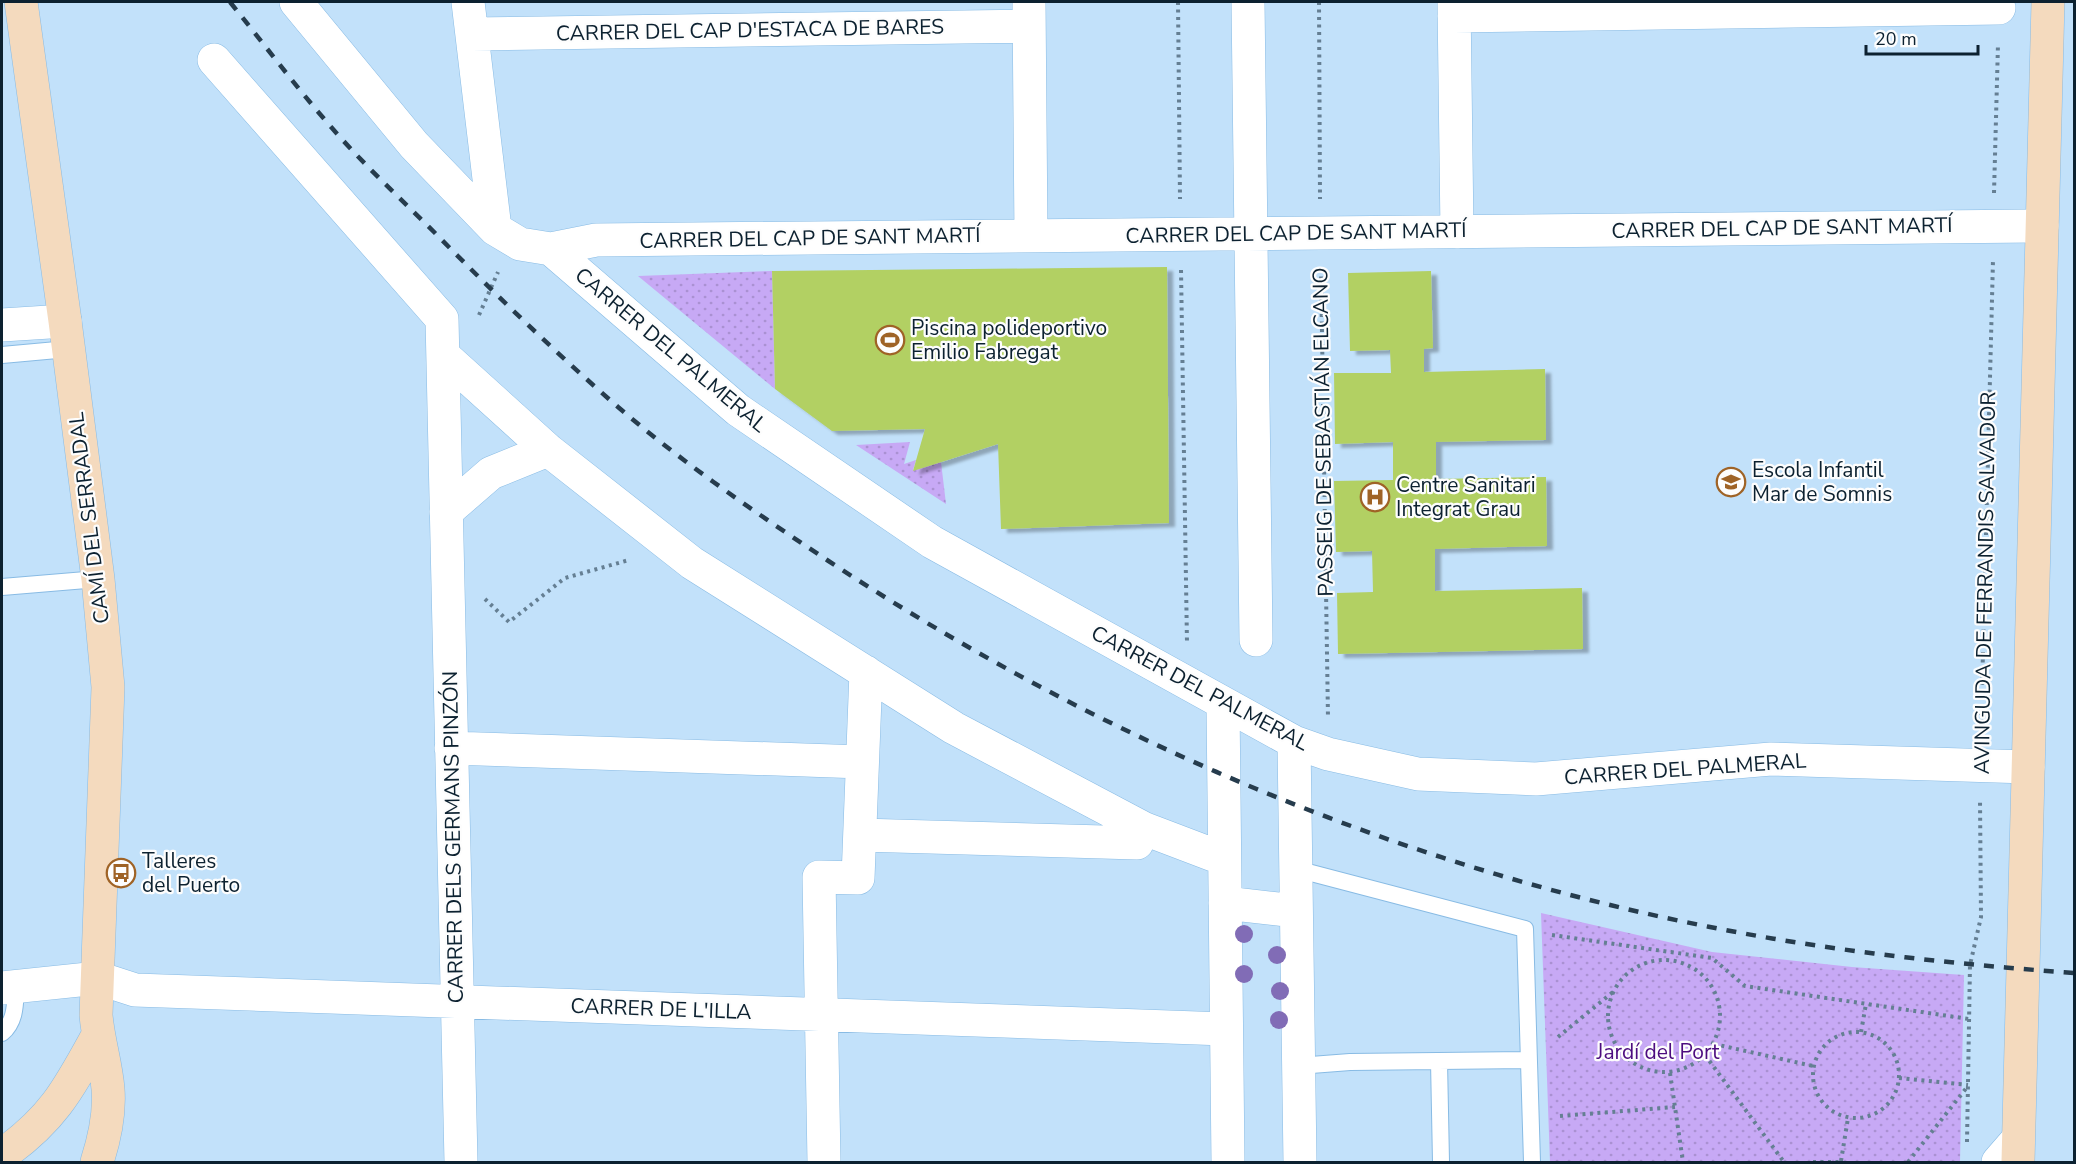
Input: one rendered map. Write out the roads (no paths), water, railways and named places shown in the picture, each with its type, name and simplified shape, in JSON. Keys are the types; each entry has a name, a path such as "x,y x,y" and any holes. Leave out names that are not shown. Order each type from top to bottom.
{"street":[{"name":"CAMÍ DEL SERRADAL","path":"21,2 98,579 108,687 97,1037 108,1088 107,1119 97,1162"},
{"name":"CARRER DEL PALMERAL","path":"296,2 414,145 522,241 738,410 922,536 1294,742 1328,754 1418,774 1536,779 1771,759 2028,767"},
{"path":"468,2 472,34 522,241"},
{"path":"1248,2 1256,640"},
{"path":"2011,1155 2028,767 2048,2"},
{"path":"1457,232 1454,9 1999,8"},
{"path":"1029,14 1031,236"},
{"name":"CARRER DEL CAP D'ESTACA DE BARES","path":"472,34 1029,14"},
{"name":"CARRER DELS GERMANS PINZÓN","path":"214,60 442,319 461,1162"},
{"name":"CARRER DEL CAP DE SANT MARTÍ","path":"522,241 2042,226"},
{"path":"2,325 67,335"},
{"path":"443,355 548,450 692,563 954,728 1145,829 1224,859"},
{"path":"446,512 491,473 548,450"},
{"path":"824,1162 819,877 858,878 866,672"},
{"path":"1223,704 1228,1162"},
{"path":"1294,742 1300,1162"},
{"path":"451,748 862,762"},
{"path":"860,835 1137,843"},
{"path":"1225,903 1296,911"},
{"path":"9,987 98,978"},
{"name":"CARRER DE L'ILLA","path":"98,978 135,990 1226,1029"},
{"name":"CAMÍ DEL SERRADAL","path":"2,1155 28,1136 48,1117 71,1085 97,1037"}],"lane":[{"path":"2,355 67,335"},
{"path":"2,587 98,579"},
{"path":"1296,869 1525,929 1532,1162"},
{"path":"2,1033 10,1026 14,1011 9,987"},
{"path":"1298,1066 1529,1060"},
{"path":"1439,1061 1441,1162"}],"railway":[{"path":"230,2 306,97 357,156 504,302 618,407 720,487 827,560 929,624 1034,683 1141,738 1251,787 1363,830 1477,868 1593,901 1710,927 1846,950 1937,961 2074,973"}],"place":[{"name":"Piscina polideportivo Emilio Fabregat","path":"890,340"},
{"name":"Escola Infantil Mar de Somnis","path":"1731,482"},
{"name":"Centre Sanitari Integrat Grau","path":"1375,497"},
{"name":"Talleres del Puerto","path":"121,873"}],"park label":[{"name":"Jardí del Port","path":"1658,1052"}]}
